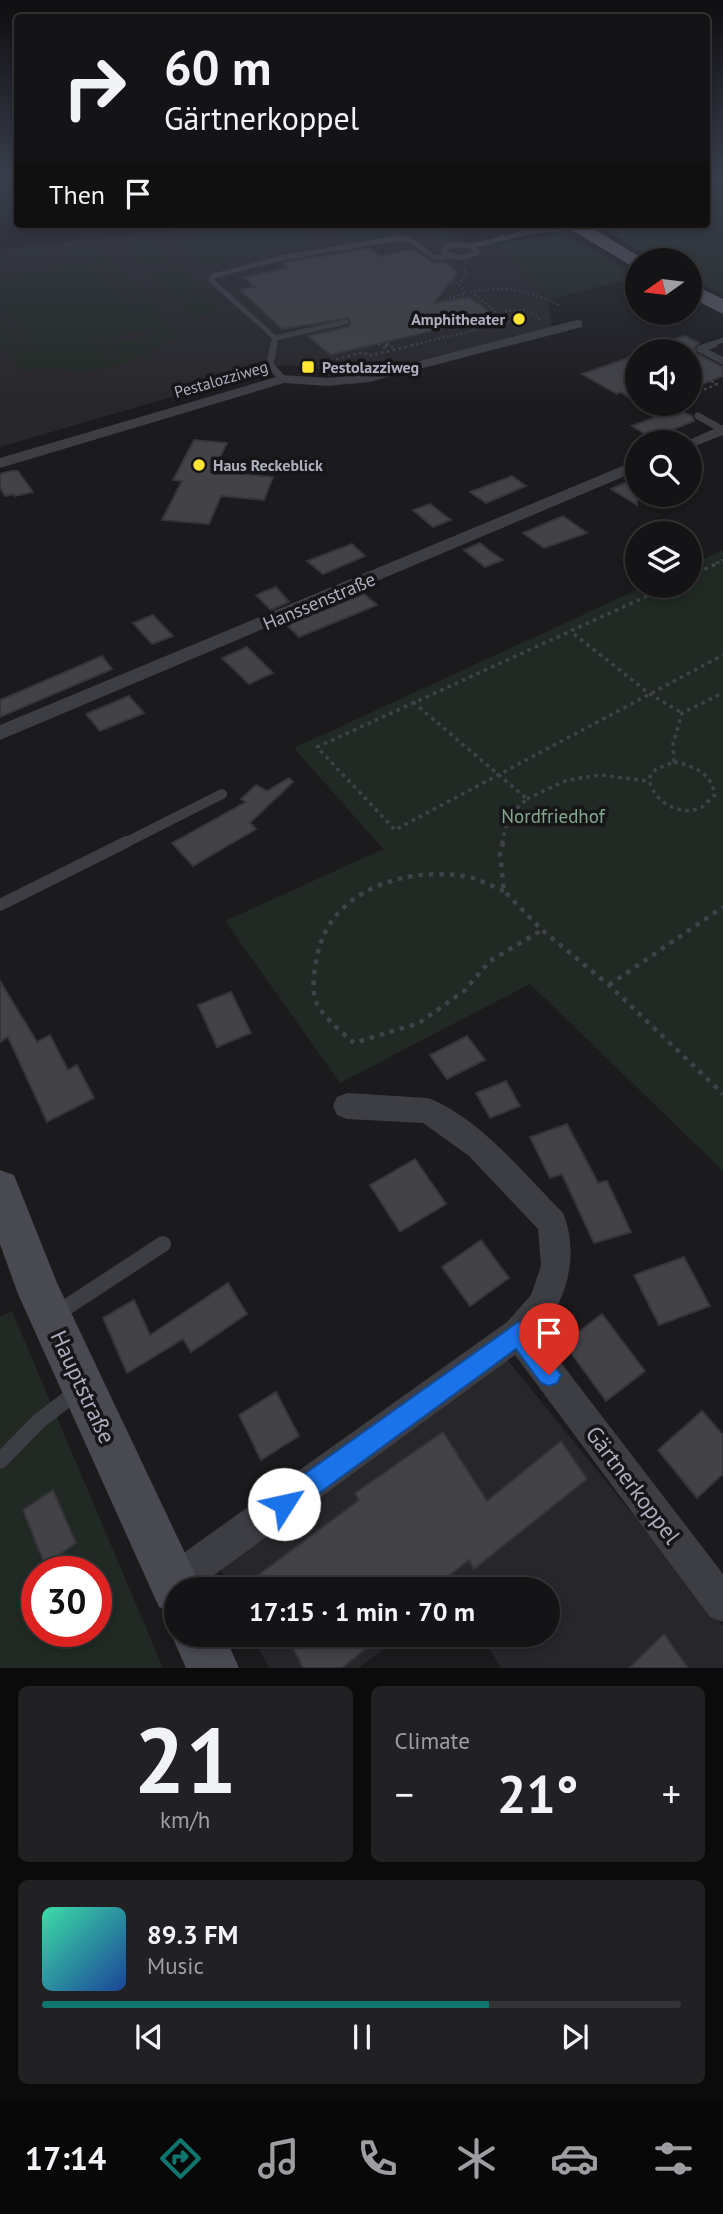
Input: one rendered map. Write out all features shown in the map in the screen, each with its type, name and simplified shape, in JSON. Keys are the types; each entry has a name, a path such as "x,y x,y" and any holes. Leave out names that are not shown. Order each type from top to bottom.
{"main road":[{"path":"702,296 723,308"}],"street":[{"name":"Pestalozziweg","path":"0,463 289,378 328,382 369,378 577,324"},
{"path":"702,438 723,430"},
{"name":"Hanssenstraße","path":"0,733 625,470"},
{"path":"186,1577 518,1333 544,1304 556,1266 552,1223 479,1147 428,1111 347,1106"},
{"name":"Hauptstraße","path":"0,1189 82,1388 171,1577"},
{"name":"Gärtnerkoppel","path":"518,1333 723,1604"},
{"path":"203,1647 213,1668"}],"lane":[{"path":"275,338 211,280 213,276 300,253"},
{"path":"428,253 435,258 471,257 478,253"},
{"path":"444,253 449,256"},
{"path":"275,338 346,322"},
{"path":"275,338 271,365 289,378"},
{"path":"723,340 700,349 723,361"},
{"path":"698,416 723,430"},
{"path":"0,905 222,794"},
{"path":"51,1317 163,1244"},
{"path":"0,1461 38,1421 82,1388"}],"path":[{"path":"449,256 467,273 459,284"},
{"path":"442,280 459,284 466,294"},
{"path":"449,298 505,287 521,288 559,305"},
{"path":"471,292 509,321 499,324 509,328"},
{"path":"469,325 513,315 506,311 531,312 540,319 538,325"},
{"path":"524,316 531,312"},
{"path":"460,324 466,329 470,328 469,325"},
{"path":"289,378 312,364 364,352 368,356 476,330 469,325"},
{"path":"378,344 384,348 388,347 384,345 388,344 394,349"},
{"path":"702,376 717,384 702,391"},
{"path":"702,570 723,560"},
{"path":"644,598 573,633 412,701 317,747 395,830 723,655"},
{"path":"573,633 650,694 682,713"},
{"path":"674,762 673,744 682,713 723,693"},
{"path":"412,701 527,799"},
{"path":"674,762 690,765 705,772 714,783 715,795 708,805 694,810 669,806 651,792 648,780 651,771 661,765 674,762"},
{"path":"504,891 500,854 508,816 527,799 567,780 601,775 648,780"},
{"path":"542,930 490,961 464,991 419,1023 354,1043 317,1003 314,964 324,930 337,912 361,892 393,879 431,872 467,876 504,891 542,930 609,985 723,1094"},
{"path":"609,985 723,907"}],"shaded area":[{"path":"0,253 504,253 548,300 552,328 356,376 326,376 316,367 282,365 0,447"},
{"path":"506,1358 723,1626 723,1668 501,1668 488,1647 560,1647 560,1577 224,1577 220,1568"},
{"path":"258,1647 386,1647 358,1668 269,1668"}],"green space":[{"path":"13,253 39,253 0,264 0,256"},
{"path":"78,253 107,253 182,336 165,342 144,356 107,368 20,371 0,340 0,312 22,346 33,353 0,304 0,278 93,260 152,328 151,323 115,277 91,257","holes":["152,329 145,342 122,355 144,340 104,340 107,350 119,355 111,358 97,341"]},
{"path":"128,253 166,253 175,262 143,268"},
{"path":"186,253 270,253 201,267"},
{"path":"504,253 598,253 625,269 625,280 548,300"},
{"path":"702,253 723,253 723,296 702,285"},
{"path":"179,266 203,290 170,297 147,272"},
{"path":"208,296 224,312 190,319 175,302"},
{"name":"Nordfriedhof","path":"723,550 723,1171 530,984 340,1083 225,921 383,849 294,748 625,595 625,598 702,598 702,560"},
{"path":"12,1311 163,1668 0,1668 0,1317"}],"building":[{"path":"342,253 376,253 380,256 419,253 433,263 444,262 458,272 434,303 469,297 495,316 330,355 308,336 348,327 351,323 349,318 282,329 240,290 254,287 244,277 288,268 283,263"},
{"path":"702,356 723,367 723,376 702,384"},
{"path":"625,359 625,395 620,392 617,394 582,374"},
{"path":"658,416 692,416 694,421 672,430 639,430 632,426"},
{"path":"194,440 227,443 213,471 273,477 264,500 221,496 209,524 162,520 182,481 173,480"},
{"path":"18,471 33,492 5,496 0,488 0,474"},
{"path":"512,476 526,486 486,503 470,492"},
{"path":"625,483 625,498 611,489"},
{"path":"430,504 451,520 433,527 413,510"},
{"path":"563,516 587,533 544,548 523,533"},
{"path":"480,543 503,560 485,567 464,550"},
{"path":"352,544 365,556 323,574 307,561"},
{"path":"276,587 289,602 271,610 256,595"},
{"path":"364,594 377,605 299,637 285,623 302,615 304,618"},
{"path":"153,615 173,636 152,644 133,623"},
{"path":"247,647 273,673 249,684 222,658"},
{"path":"102,656 112,669 0,717 0,700"},
{"path":"129,696 144,713 100,731 86,714"},
{"path":"289,778 293,782 250,823 256,829 193,866 172,843 246,802 241,799 256,785 267,791"},
{"path":"0,981 37,1042 50,1035 68,1070 77,1065 94,1098 47,1122 8,1037 0,1042"},
{"path":"231,992 251,1033 217,1047 198,1005"},
{"path":"467,1036 485,1060 447,1079 430,1055"},
{"path":"506,1081 520,1106 490,1118 476,1093"},
{"path":"567,1124 598,1183 607,1181 631,1232 594,1243 562,1174 550,1178 530,1137"},
{"path":"415,1159 446,1204 400,1232 370,1185"},
{"path":"481,1240 509,1278 470,1306 442,1267"},
{"path":"684,1257 710,1306 659,1325 634,1275"},
{"path":"228,1283 247,1314 191,1352 183,1339 127,1373 103,1318 134,1300 150,1335"},
{"path":"602,1314 645,1371 606,1401 564,1343"},
{"path":"276,1392 299,1436 261,1460 239,1415"},
{"path":"702,1411 723,1435 723,1474 697,1498 658,1450"},
{"path":"443,1432 487,1501 561,1441 587,1479 474,1569 469,1560 447,1577 258,1577 359,1500 355,1493"},
{"path":"53,1490 76,1543 58,1556 41,1556 23,1510"},
{"path":"664,1634 688,1668 629,1668"},
{"path":"292,1647 368,1647 342,1668 303,1668"}],"place":[{"name":"Amphitheater","path":"519,319"},
{"name":"Pestolazziweg","path":"308,367"},
{"name":"Haus Reckeblick","path":"199,465"}],"route":[{"path":"284,1504 518,1333 549,1375"}]}
